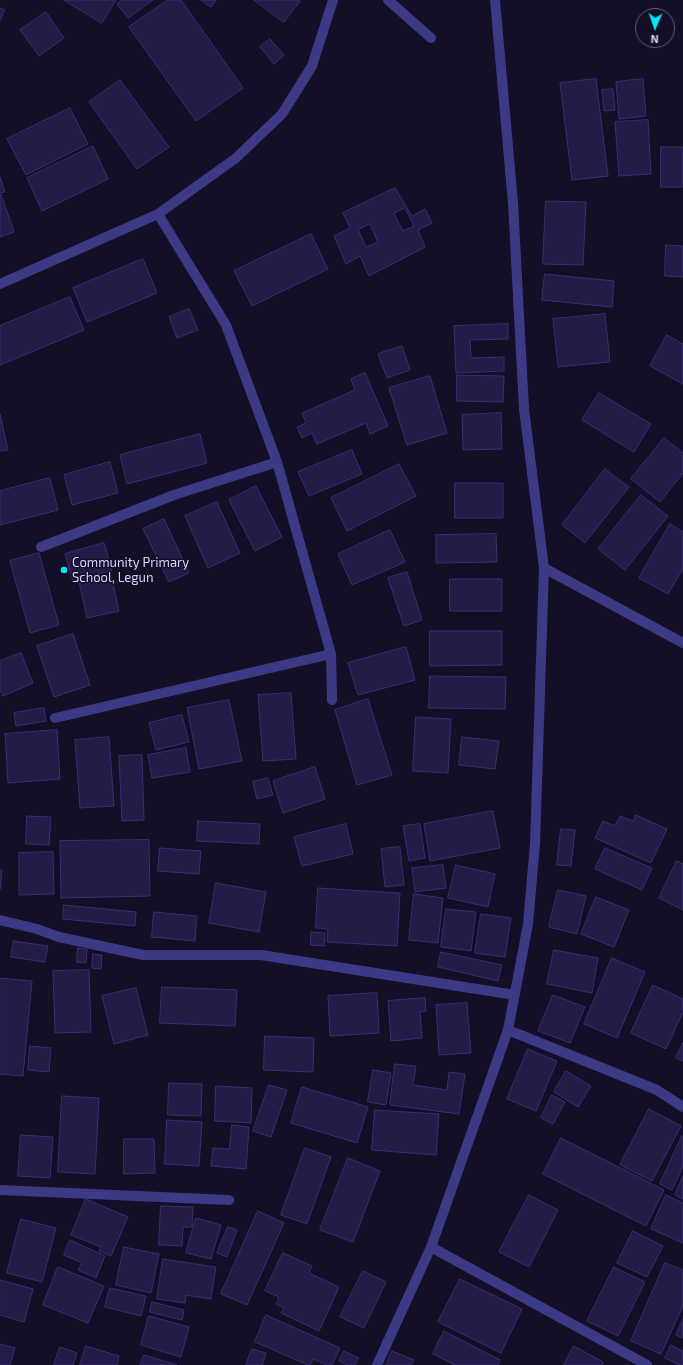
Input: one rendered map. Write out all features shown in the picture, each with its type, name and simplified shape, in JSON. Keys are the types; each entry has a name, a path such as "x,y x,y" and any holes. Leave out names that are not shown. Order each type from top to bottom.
{"street":[{"path":"0,284 158,214 236,158 282,114 312,66 333,0"},
{"path":"388,0 432,38"},
{"path":"377,1365 431,1247 508,1030 528,924 535,844 544,568 524,409 513,203 495,0"},
{"path":"158,214 226,325 277,462 331,654 332,700"},
{"path":"41,547 174,495 277,462"},
{"path":"544,568 683,643"},
{"path":"55,718 331,654"},
{"path":"0,920 36,929 59,937 143,955 261,955 515,995"},
{"path":"508,1030 657,1090 683,1107"},
{"path":"0,1190 229,1200"},
{"path":"431,1247 647,1365"}],"building":[{"path":"64,0 116,0 102,23"},
{"path":"122,0 153,0 128,18 117,4"},
{"path":"168,0 181,0 243,88 196,121 129,27"},
{"path":"201,0 216,0 211,7"},
{"path":"254,0 298,0 300,1 284,22"},
{"path":"0,8 5,10 0,20"},
{"path":"46,12 64,38 39,56 20,30"},
{"path":"270,39 284,55 274,64 260,47"},
{"path":"596,79 608,176 572,180 560,83"},
{"path":"643,79 646,116 619,119 616,82"},
{"path":"120,80 169,147 137,169 89,102"},
{"path":"613,89 615,110 604,111 602,90"},
{"path":"70,108 88,144 26,175 7,139"},
{"path":"648,120 651,174 619,176 615,122"},
{"path":"93,146 108,179 42,211 27,178"},
{"path":"661,147 683,147 683,187 661,187"},
{"path":"0,177 5,192 0,193"},
{"path":"395,188 412,216 425,209 432,223 418,230 425,247 369,276 360,256 346,264 334,236 350,228 343,213","holes":["405,208 414,226 403,231 394,214","370,224 378,242 366,247 358,230"]},
{"path":"1,194 14,232 0,237 0,195"},
{"path":"546,201 586,202 583,265 543,264"},
{"path":"311,234 328,269 252,306 234,271"},
{"path":"666,245 683,246 683,277 665,276"},
{"path":"143,259 157,293 87,322 73,288"},
{"path":"545,274 614,281 612,307 542,300"},
{"path":"70,297 84,330 0,365 0,326"},
{"path":"189,309 198,330 177,338 169,317"},
{"path":"605,314 610,362 558,367 553,319"},
{"path":"508,324 508,339 470,340 471,358 504,357 504,371 456,373 454,326"},
{"path":"667,335 683,344 683,384 650,366"},
{"path":"402,346 410,370 387,378 378,354"},
{"path":"365,373 388,426 370,434 366,423 317,444 312,433 302,438 297,427 306,423 302,413 355,390 351,379"},
{"path":"457,375 504,376 503,402 457,401"},
{"path":"430,376 447,433 407,445 389,388"},
{"path":"599,393 651,424 634,452 582,420"},
{"path":"501,413 502,449 463,450 462,415"},
{"path":"0,414 8,450 0,451"},
{"path":"200,434 207,463 127,484 120,455"},
{"path":"664,438 683,453 683,473 660,502 631,479"},
{"path":"352,450 362,474 309,496 298,472"},
{"path":"110,462 118,493 72,505 64,475"},
{"path":"399,464 416,496 347,531 331,498"},
{"path":"605,469 629,487 585,543 562,525"},
{"path":"50,478 58,510 0,525 0,491"},
{"path":"455,483 503,483 503,518 455,518"},
{"path":"256,486 282,537 255,551 229,500"},
{"path":"641,495 668,516 625,570 598,549"},
{"path":"217,502 240,553 208,568 185,516"},
{"path":"164,519 189,573 169,582 143,529"},
{"path":"670,524 683,532 683,569 668,594 639,578"},
{"path":"390,530 405,562 352,585 338,554"},
{"path":"496,534 497,562 436,563 436,535"},
{"path":"104,543 112,570 73,581 65,554"},
{"path":"39,553 59,625 30,633 10,561"},
{"path":"407,572 422,620 404,626 388,578"},
{"path":"111,575 119,611 87,618 79,582"},
{"path":"450,579 502,579 502,611 450,611"},
{"path":"430,631 502,631 502,665 430,666"},
{"path":"73,634 90,685 54,697 37,646"},
{"path":"406,647 415,680 358,695 348,663"},
{"path":"21,653 33,683 3,696 0,690 0,661"},
{"path":"430,676 506,677 505,709 429,708"},
{"path":"291,693 296,759 263,761 258,695"},
{"path":"368,699 392,775 357,785 335,710"},
{"path":"229,700 242,761 199,769 187,708"},
{"path":"44,708 46,721 16,726 14,713"},
{"path":"182,715 189,742 156,750 149,723"},
{"path":"416,717 451,719 448,773 413,771"},
{"path":"57,730 60,779 8,783 5,734"},
{"path":"109,737 114,806 80,808 75,740"},
{"path":"462,737 499,741 495,769 459,765"},
{"path":"186,748 190,772 152,778 148,755"},
{"path":"142,755 144,820 122,821 119,756"},
{"path":"315,767 325,799 283,813 273,781"},
{"path":"268,778 273,795 257,799 253,782"},
{"path":"493,811 500,848 430,861 424,824"},
{"path":"636,815 667,829 651,863 595,838 603,821 615,826 620,816 633,821"},
{"path":"27,816 51,817 49,845 26,844"},
{"path":"198,821 260,824 259,844 197,841"},
{"path":"346,824 353,854 302,866 294,837"},
{"path":"420,824 425,858 409,861 403,826"},
{"path":"561,829 575,830 571,866 557,865"},
{"path":"149,840 150,896 61,898 60,841"},
{"path":"400,847 404,885 385,887 381,849"},
{"path":"160,848 201,851 199,874 158,871"},
{"path":"605,848 652,868 642,890 595,869"},
{"path":"53,852 54,894 19,895 19,853"},
{"path":"677,861 683,864 683,910 659,898"},
{"path":"443,865 446,888 415,892 412,868"},
{"path":"456,865 495,874 488,907 448,898"},
{"path":"0,870 2,870 0,889"},
{"path":"216,883 266,892 259,932 209,923"},
{"path":"318,888 400,893 397,946 327,942 328,929 316,928"},
{"path":"558,890 586,896 577,934 549,927"},
{"path":"414,894 443,898 438,943 409,940"},
{"path":"596,897 629,910 614,947 581,934"},
{"path":"64,905 136,912 135,926 63,919"},
{"path":"446,909 476,912 471,951 441,947"},
{"path":"154,912 197,916 195,941 152,937"},
{"path":"481,914 511,918 505,957 475,953"},
{"path":"311,932 325,933 324,946 311,945"},
{"path":"14,941 48,946 45,962 11,957"},
{"path":"78,948 87,949 86,963 77,962"},
{"path":"554,950 598,958 592,993 547,984"},
{"path":"441,952 502,965 498,981 438,967"},
{"path":"93,954 102,955 101,969 92,968"},
{"path":"612,958 645,972 617,1038 584,1024"},
{"path":"89,970 91,1032 55,1033 53,971"},
{"path":"0,978 32,981 23,1076 0,1074"},
{"path":"653,985 683,999 683,1012 666,1049 631,1033"},
{"path":"162,987 237,990 235,1026 160,1023"},
{"path":"136,988 148,1035 114,1044 102,996"},
{"path":"377,993 379,1033 330,1036 328,996"},
{"path":"553,995 585,1007 570,1043 538,1031"},
{"path":"425,998 426,1011 420,1012 422,1038 391,1041 388,1001"},
{"path":"467,1003 471,1053 439,1055 436,1005"},
{"path":"265,1036 314,1038 313,1072 264,1070"},
{"path":"683,1043 683,1061 676,1058"},
{"path":"30,1046 51,1048 49,1072 28,1070"},
{"path":"528,1049 557,1061 536,1111 507,1099"},
{"path":"395,1064 416,1066 413,1085 447,1090 449,1072 465,1074 459,1114 390,1105"},
{"path":"373,1070 391,1073 386,1105 368,1102"},
{"path":"566,1071 591,1086 578,1107 554,1092"},
{"path":"169,1083 202,1084 201,1116 168,1115"},
{"path":"269,1085 287,1090 271,1137 253,1131"},
{"path":"216,1086 252,1088 251,1123 215,1121"},
{"path":"302,1087 368,1107 357,1143 291,1123"},
{"path":"552,1095 565,1102 553,1124 541,1118"},
{"path":"62,1096 99,1098 95,1174 58,1172"},
{"path":"649,1109 681,1126 652,1181 620,1165"},
{"path":"375,1110 439,1114 436,1155 372,1150"},
{"path":"167,1120 202,1122 199,1166 165,1164"},
{"path":"232,1125 249,1127 246,1169 211,1166 213,1148 229,1149"},
{"path":"21,1135 53,1137 50,1178 18,1176"},
{"path":"682,1136 683,1166 672,1190 660,1184"},
{"path":"561,1138 664,1190 646,1226 543,1174"},
{"path":"124,1139 154,1139 155,1173 124,1174"},
{"path":"305,1148 331,1157 307,1224 281,1215"},
{"path":"348,1158 380,1171 353,1242 320,1230"},
{"path":"683,1176 683,1199 675,1195"},
{"path":"529,1195 558,1210 529,1267 499,1252"},
{"path":"666,1195 683,1203 683,1243 651,1229"},
{"path":"86,1199 128,1217 111,1256 99,1251 101,1247 71,1235"},
{"path":"161,1206 193,1207 192,1227 183,1227 182,1246 159,1245"},
{"path":"258,1211 284,1223 247,1305 221,1294"},
{"path":"196,1218 221,1225 211,1259 186,1253"},
{"path":"21,1219 56,1228 42,1282 7,1273"},
{"path":"228,1227 237,1230 227,1257 217,1253"},
{"path":"633,1231 663,1246 647,1277 617,1263"},
{"path":"70,1240 105,1256 96,1278 78,1270 82,1263 64,1255"},
{"path":"124,1247 159,1254 151,1293 116,1285"},
{"path":"283,1253 312,1266 309,1273 339,1287 319,1331 281,1313 284,1308 276,1304 279,1297 265,1291"},
{"path":"163,1259 216,1267 211,1299 186,1295 185,1303 157,1299"},
{"path":"665,1263 683,1270 683,1306 661,1354 631,1341"},
{"path":"58,1267 104,1286 88,1323 43,1305"},
{"path":"614,1267 645,1282 618,1336 587,1321"},
{"path":"363,1271 386,1282 364,1328 340,1317"},
{"path":"460,1279 522,1309 501,1353 438,1322"},
{"path":"0,1280 33,1289 24,1322 0,1315"},
{"path":"110,1288 146,1296 141,1316 105,1307"},
{"path":"152,1302 184,1310 182,1320 150,1312"},
{"path":"266,1315 340,1348 332,1365 327,1365 313,1359 310,1365 308,1365 255,1342"},
{"path":"149,1316 189,1327 181,1357 141,1345"},
{"path":"683,1319 683,1338 676,1335"},
{"path":"444,1331 500,1360 498,1365 455,1365 433,1354"},
{"path":"0,1344 15,1348 10,1365 0,1365"},
{"path":"671,1345 683,1351 683,1365 665,1358"},
{"path":"86,1346 119,1356 117,1365 80,1365"},
{"path":"574,1346 603,1362 602,1365 564,1365"},
{"path":"60,1347 77,1353 73,1365 54,1365"},
{"path":"252,1349 266,1353 262,1365 246,1365"},
{"path":"344,1351 359,1358 355,1365 347,1365 339,1361"},
{"path":"392,1351 414,1360 411,1365 386,1365"},
{"path":"144,1355 177,1365 140,1365"}],"place":[{"name":"Community Primary School, Legun","path":"64,570"}]}
